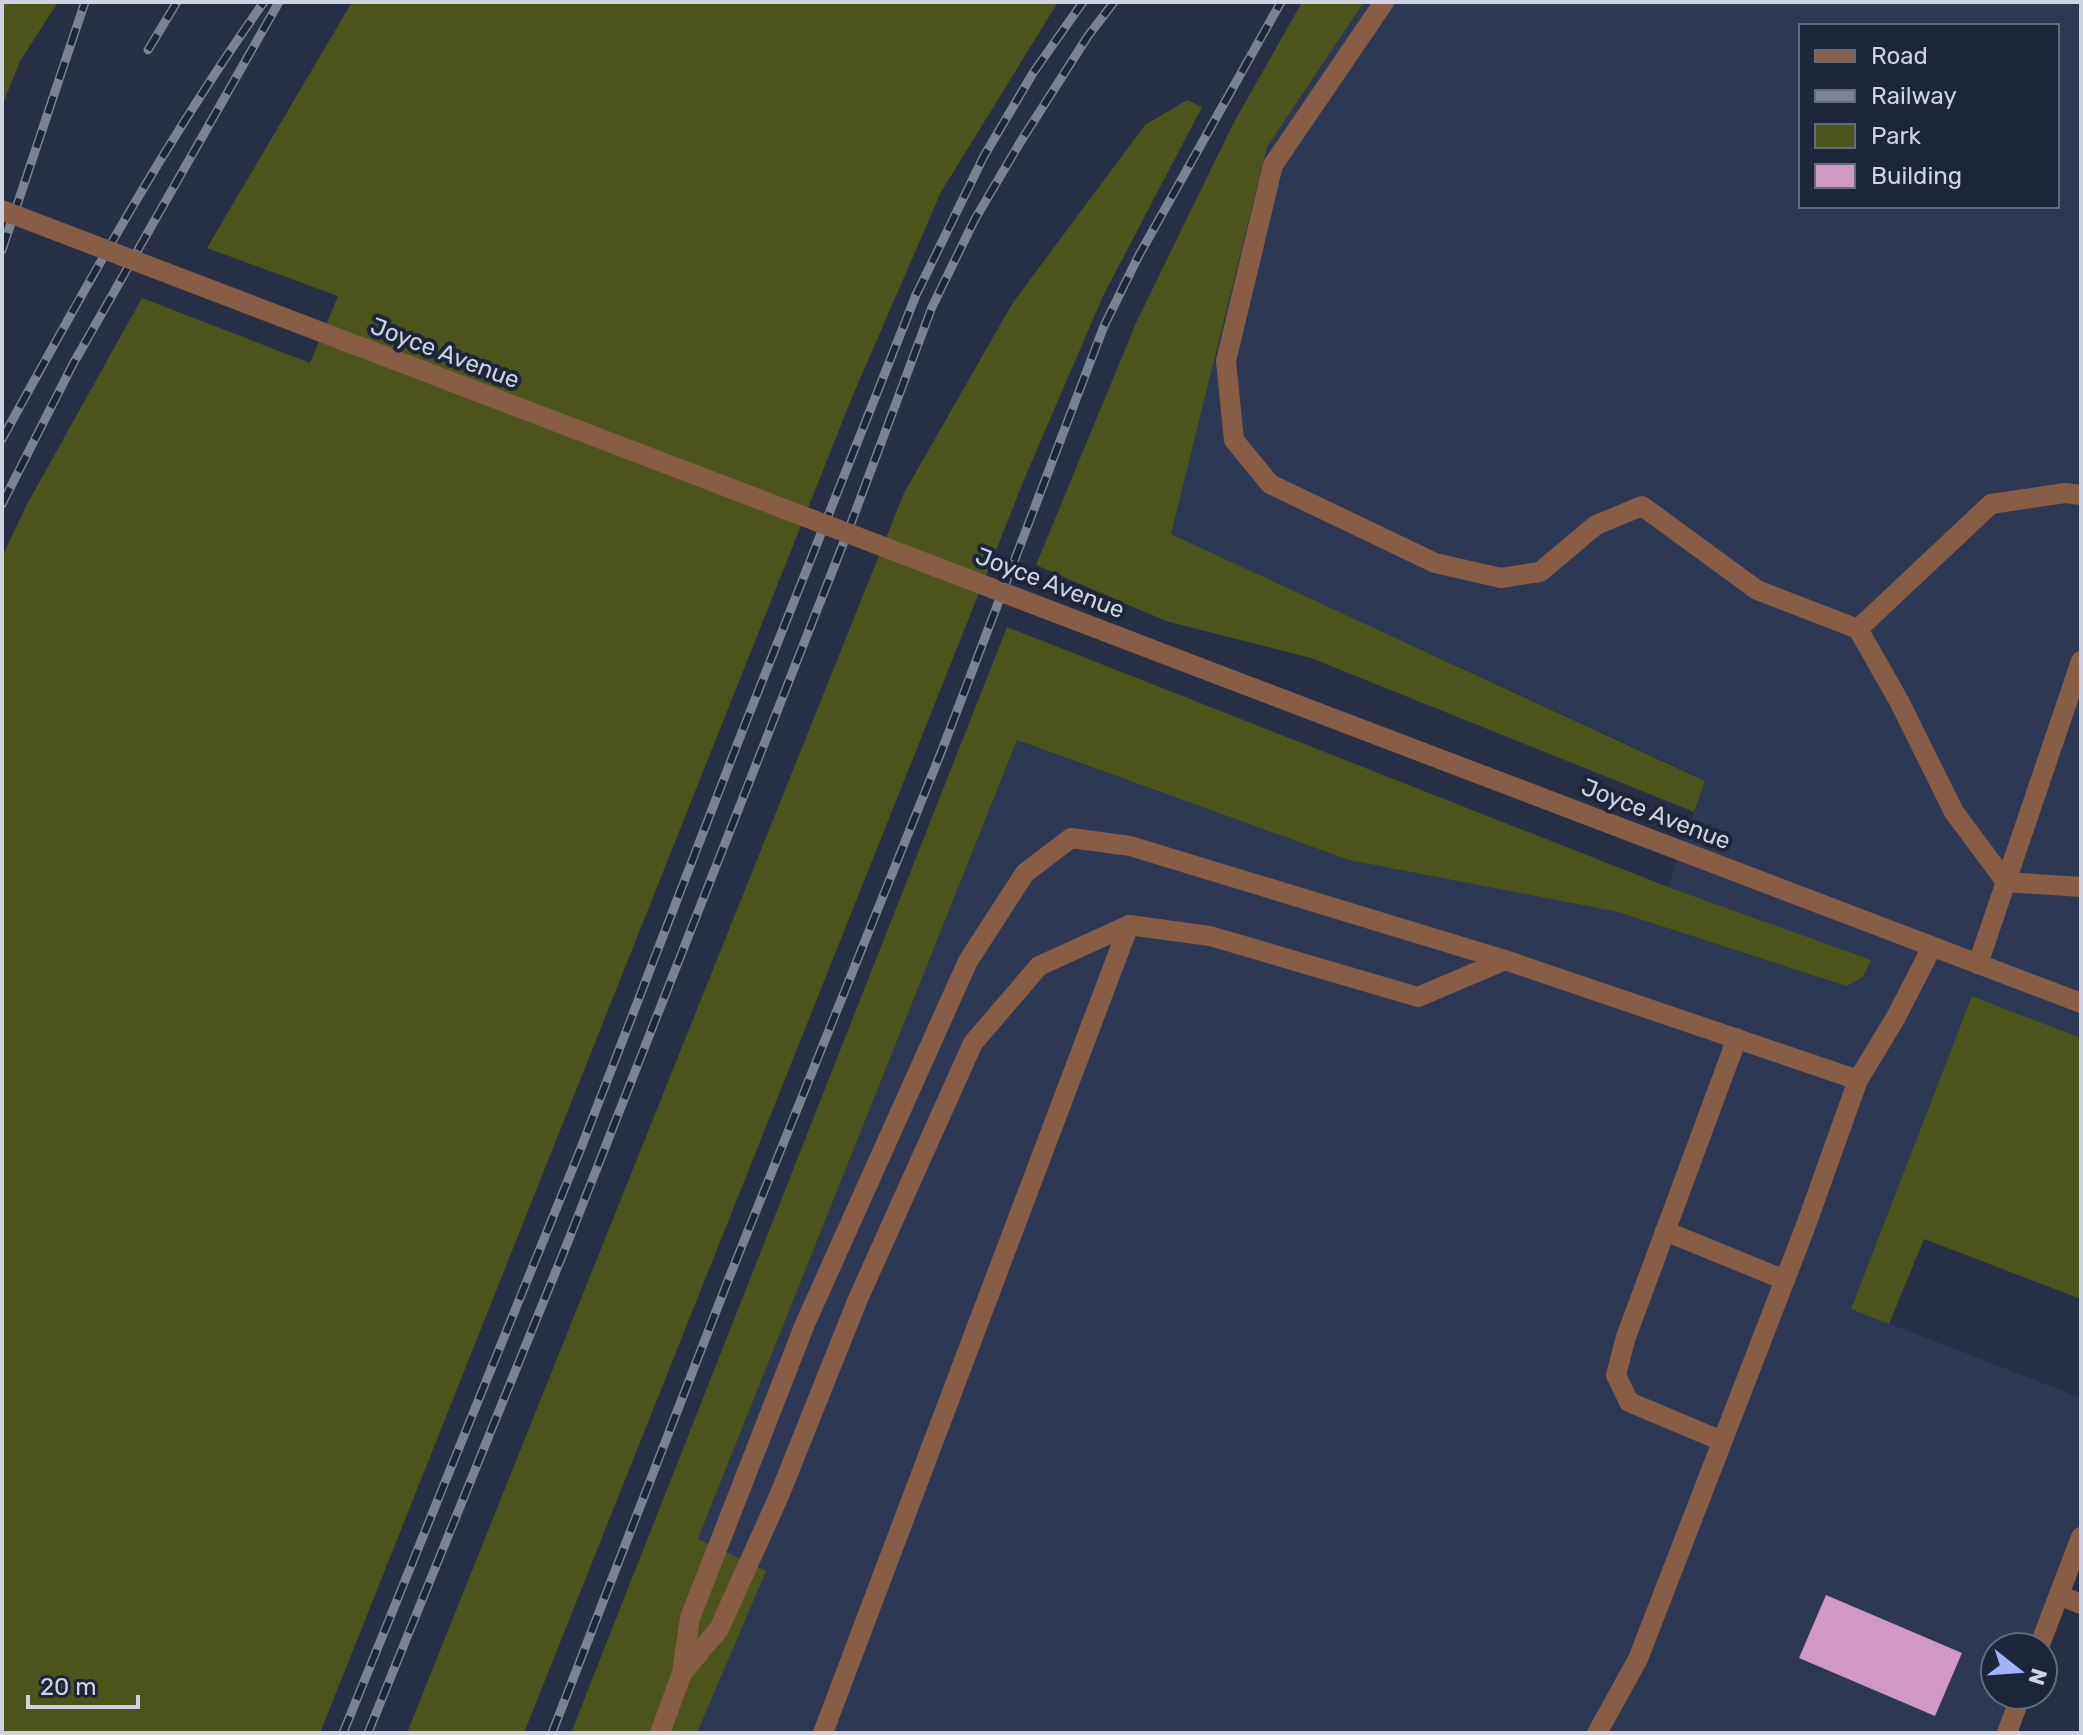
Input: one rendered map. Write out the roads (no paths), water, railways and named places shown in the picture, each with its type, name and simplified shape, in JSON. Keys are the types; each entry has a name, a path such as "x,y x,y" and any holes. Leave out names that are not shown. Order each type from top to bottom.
{"street":[{"path":"1384,2 1273,165 1226,361 1234,440 1270,484 1435,563 1501,578 1540,572 1596,525 1642,506 1757,590 1858,629 1899,701 1954,812 2006,882 2081,887"},
{"name":"Joyce Avenue","path":"2,210 2081,1003"},
{"path":"1858,629 1991,504 2065,493 2081,495"},
{"path":"1978,964 2081,661"},
{"path":"660,1733 682,1673 690,1618 805,1324 968,961 1025,873 1071,838 1130,846 1505,960 1858,1080"},
{"path":"823,1733 1129,925"},
{"path":"682,1673 719,1629 779,1496 858,1299 973,1043 1039,966 1129,925 1210,936 1418,997 1505,960"},
{"path":"1597,1733 1638,1659 1785,1280 1858,1080 1896,1017 1932,947"},
{"path":"1722,1441 1629,1402 1616,1375 1626,1337 1737,1038"},
{"path":"1665,1231 1785,1280"},
{"path":"2045,1631 2081,1537"},
{"path":"2059,1595 2081,1604"},
{"path":"2007,1733 2015,1711"}],"railway":[{"path":"2,250 85,2"},
{"path":"148,50 177,2"},
{"path":"2,439 159,162 264,2"},
{"path":"2,504 73,364 279,2"},
{"path":"343,1733 581,1148 916,295 984,156 1033,73 1083,2"},
{"path":"368,1733 569,1239 847,534 932,307 975,219 1021,141 1088,36 1114,2"},
{"path":"552,1733 729,1278 942,750 1104,326 1138,257 1281,2"}]}
